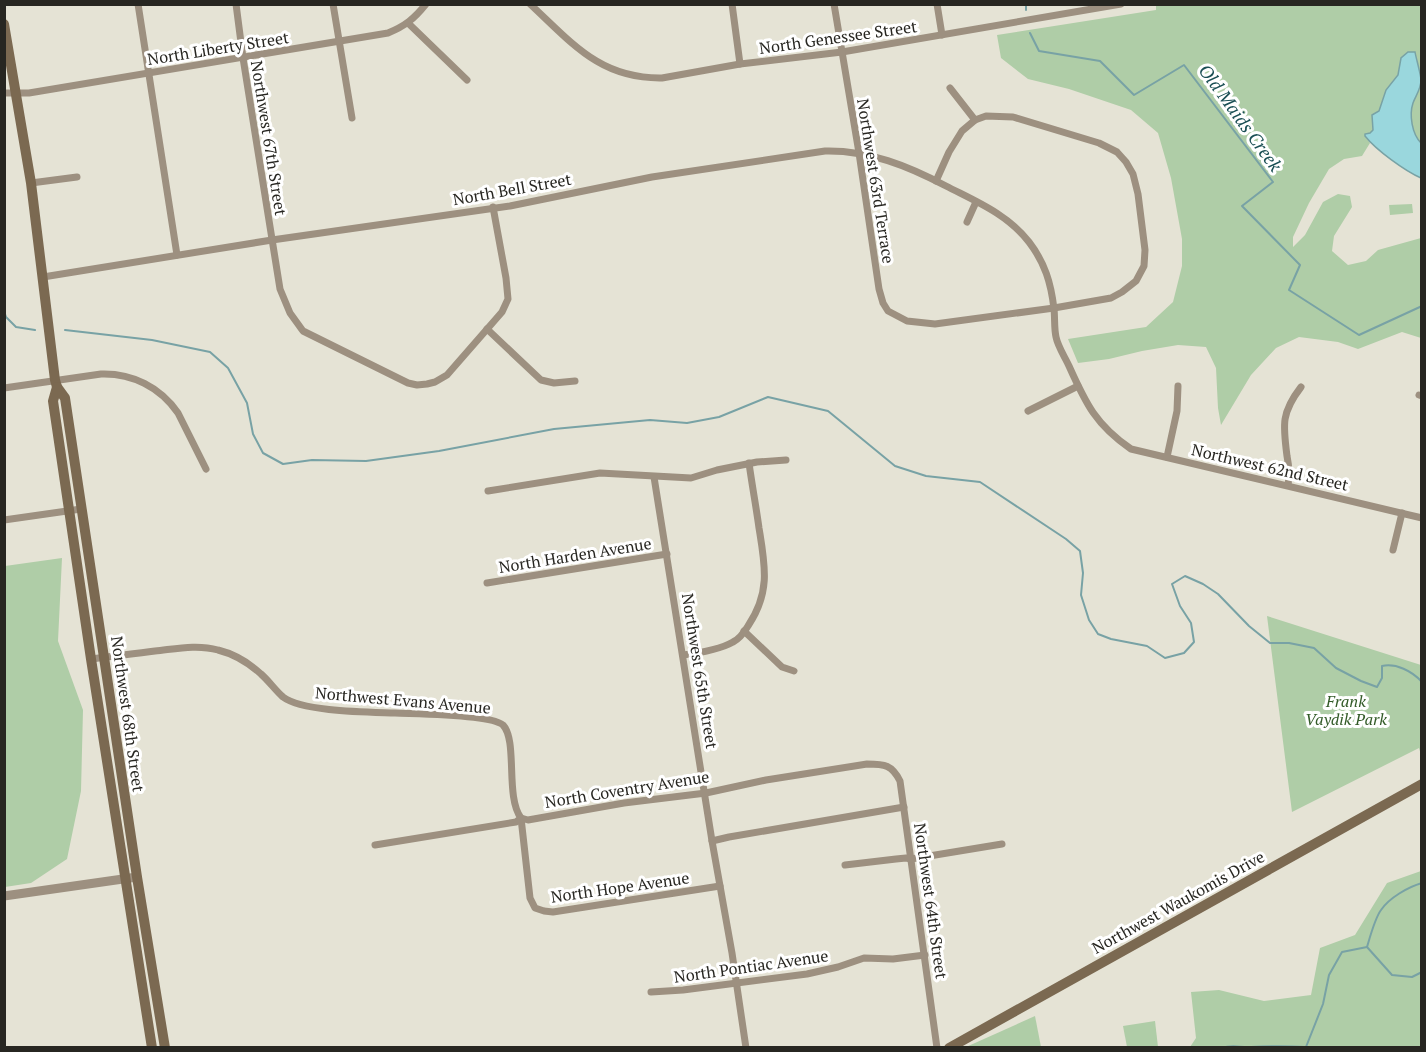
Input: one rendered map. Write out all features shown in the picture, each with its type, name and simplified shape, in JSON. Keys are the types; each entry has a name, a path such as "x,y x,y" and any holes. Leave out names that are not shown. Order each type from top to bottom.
{"main road":[{"name":"Northwest 68th Street","path":"4,24 10,93 31,183 56,384 53,401 152,1047"},
{"name":"Northwest 68th Street","path":"56,384 65,398 165,1047"},
{"name":"Northwest Waukomis Drive","path":"949,1047 1422,784"}],"street":[{"path":"138,4 177,255"},
{"name":"Northwest 67th Street","path":"236,4 278,279 290,313 303,331 408,383 427,384 447,375 502,312 508,299 493,207"},
{"path":"333,4 352,118"},
{"name":"North Liberty Street","path":"10,93 28,93 388,33 415,18 426,4"},
{"name":"North Genessee Street","path":"530,4 585,55 599,64 636,77 662,78 741,64 842,52 1121,4"},
{"path":"732,4 741,64"},
{"name":"Northwest 63rd Terrace","path":"834,4 878,278 883,303 888,311 906,321 935,324 1111,298 1136,281 1144,266 1145,250 1138,194 1133,174 1117,152 1099,143 1013,117 986,116 975,120"},
{"path":"937,4 942,35"},
{"path":"408,23 467,80"},
{"path":"936,181 949,152 962,131 975,120 950,88"},
{"name":"North Bell Street","path":"43,277 272,240 510,206 652,177 841,150 894,162 936,181 1003,216 1021,232 1045,268 1050,281 1056,337 1078,386 1104,428 1131,449"},
{"path":"31,183 77,177"},
{"path":"967,222 976,202"},
{"path":"487,329 541,380 554,383 575,381"},
{"path":"4,388 56,384 100,374 134,378 165,397 178,413 206,469"},
{"path":"1028,411 1078,386"},
{"path":"1167,457 1178,405 1178,386"},
{"path":"1288,485 1290,477 1284,426 1291,401 1301,387"},
{"name":"Northwest 62nd Street","path":"1131,449 1422,518"},
{"path":"488,491 600,473 691,478 749,464 786,460"},
{"path":"683,655 733,642 744,631 758,609 764,591 766,572 749,464"},
{"name":"Northwest 65th Street","path":"654,477 746,1047"},
{"path":"4,520 81,509"},
{"path":"1393,550 1402,513"},
{"name":"North Harden Avenue","path":"487,583 667,554"},
{"path":"744,631 782,667 794,671"},
{"name":"Northwest Evans Avenue","path":"91,659 203,646 230,654 249,664 284,698 292,702 321,709 468,717 497,721 506,730 509,739 516,812 520,818"},
{"name":"North Coventry Avenue","path":"375,845 516,822 520,818 528,820 624,803 706,793 766,780 867,764 885,766"},
{"name":"Northwest 64th Street","path":"885,766 895,771 900,781 937,1047"},
{"path":"712,841 904,807"},
{"name":"North Hope Avenue","path":"520,818 530,898 535,908 553,912 720,886"},
{"path":"845,865 911,859 1002,844"},
{"path":"4,896 137,877"},
{"name":"North Pontiac Avenue","path":"651,992 807,974 864,958 893,959 925,955"}],"green space":[{"path":"1156,5 1421,5 1421,80 1415,53 1401,58 1398,75 1386,90 1374,130 1365,134 1370,143 1362,156 1344,159 1329,169 1293,237 1293,247 1305,235 1323,202 1338,194 1350,196 1352,207 1334,236 1332,251 1348,265 1366,261 1378,250 1421,238 1421,338 1402,332 1358,349 1338,342 1299,337 1276,348 1251,375 1221,425 1216,368 1206,347 1178,345 1078,363 1068,339 1146,327 1173,302 1182,266 1182,239 1171,178 1158,133 1131,110 1069,89 1028,79 1001,58 997,35 1156,10"},
{"path":"1421,80 1421,143 1413,130 1411,113"},
{"path":"1412,204 1413,213 1390,215 1389,205"},
{"path":"62,558 58,641 83,710 81,791 67,859 31,883 5,887 5,566"},
{"name":"Frank Vaydik Park","path":"1267,616 1421,665 1421,755 1419,748 1292,812"},
{"path":"1421,871 1421,1047 1190,1047 1196,1038 1191,992 1219,990 1264,1001 1311,995 1320,948 1355,935 1387,883"},
{"path":"1035,1016 1041,1047 966,1047"},
{"path":"1155,1021 1158,1047 1127,1047 1123,1026"}],"water":[{"path":"1408,52 1415,52 1421,78 1411,113 1413,130 1421,143 1421,178 1391,160 1365,136 1373,130 1372,115 1379,111 1386,90 1398,75 1401,58"}],"waterway":[{"name":"Old Maids Creek","path":"1026,4 1026,10"},
{"name":"Old Maids Creek","path":"1030,33 1039,51 1100,61 1134,95 1184,65 1273,182 1242,206 1300,265 1289,290 1359,335 1422,306"},
{"path":"4,311 6,317 16,327 35,330"},
{"path":"65,330 152,340 210,352 228,368 247,403 253,434 263,453 283,464 312,460 366,461 439,451 554,429 650,420 687,423 719,417 768,397 828,411 895,466 926,476 980,482 1066,539 1080,551 1083,573 1081,595 1089,620 1098,634 1147,646 1165,658 1184,653 1194,642 1191,623 1180,606 1172,584 1185,576 1218,594 1249,626 1270,643 1289,643 1314,648 1336,668 1377,687 1382,678 1382,666 1387,665 1404,669 1414,674 1422,682"},
{"path":"1367,947 1377,918 1384,906 1399,894 1422,883"},
{"path":"1222,1048 1233,1046 1306,1047 1323,1004 1329,975 1342,952 1367,947 1392,975 1412,977 1422,972"}]}
